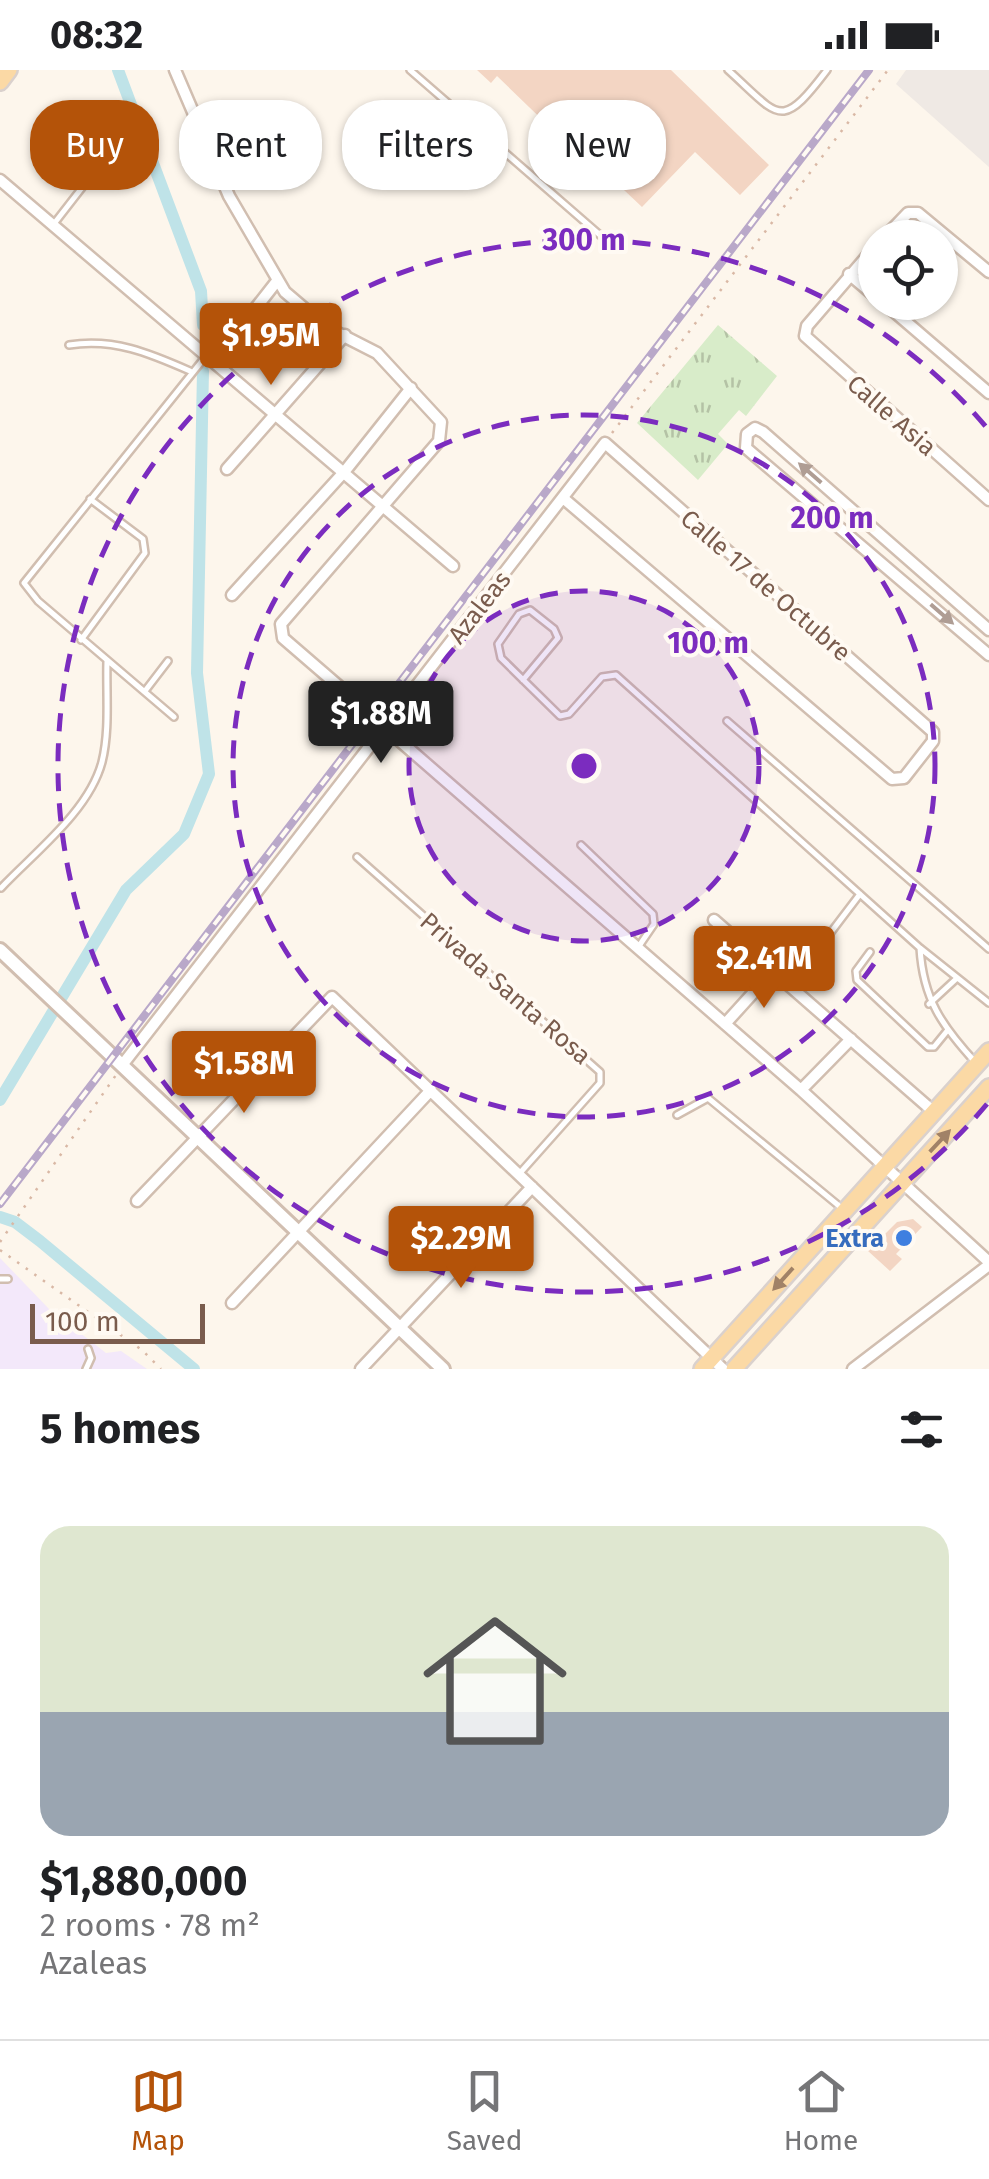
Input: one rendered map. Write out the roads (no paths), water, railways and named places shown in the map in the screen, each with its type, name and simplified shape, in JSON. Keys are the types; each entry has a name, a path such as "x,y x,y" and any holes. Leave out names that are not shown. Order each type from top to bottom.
{"main road":[{"path":"0,82 9,70"},
{"path":"712,1365 989,1050"},
{"path":"734,1369 989,1087"}],"street":[{"path":"175,70 229,196 277,280 309,315 377,354 437,414 442,430 439,442 284,618 280,630 348,695"},
{"path":"0,180 277,412 453,566"},
{"path":"901,220 908,213 929,220"},
{"path":"958,245 989,272"},
{"path":"858,265 849,274 858,282"},
{"name":"Calle Asia","path":"849,274 807,326 809,342 989,500"},
{"path":"212,357 277,280"},
{"path":"904,320 989,394"},
{"path":"227,468 345,335"},
{"path":"232,595 344,471 412,388"},
{"path":"989,630 763,432 755,428 747,434 746,448 989,655"},
{"name":"Azaleas","path":"123,1064 605,442"},
{"name":"Calle 17 de Octubre","path":"563,498 892,779 904,778 933,741 928,728 605,442"},
{"path":"902,579 914,564"},
{"path":"385,728 801,1090 989,1263 853,1369"},
{"path":"714,920 934,1112"},
{"path":"0,950 443,1369"},
{"path":"725,1024 773,972"},
{"path":"137,1200 322,1003 337,998 712,1365"},
{"path":"801,1090 852,1039"},
{"path":"232,1303 431,1090"},
{"path":"361,1369 532,1187"}],"lane":[{"path":"410,70 608,242"},
{"path":"728,70 772,110 784,112 800,106 827,70"},
{"path":"52,225 80,190"},
{"path":"68,345 108,342 135,347 190,370"},
{"path":"174,717 82,640 24,583 190,370 212,357"},
{"path":"82,640 145,553 143,539 90,499"},
{"path":"523,680 558,638 554,629 530,610 518,614 498,644 501,658 523,680 563,717 602,677 616,675 920,948 989,1003"},
{"path":"2,888 71,814 95,780 105,737 107,661"},
{"path":"144,692 168,661"},
{"path":"727,721 989,950"},
{"path":"581,846 653,914 654,924 638,948"},
{"name":"Privada Santa Rosa","path":"357,856 600,1072 600,1083 519,1174"},
{"path":"819,948 860,894"},
{"path":"920,948 929,1004 977,1064"},
{"path":"870,952 856,971 857,980 928,1047 934,1047 946,1030"},
{"path":"929,1004 958,978"},
{"path":"677,1115 708,1098 845,1211"},
{"path":"86,1369 92,1358 88,1349"}],"waterway":[{"path":"118,70 201,291 203,325"},
{"path":"0,1100 126,890 184,834 209,774 197,673 203,371"},
{"path":"0,1217 15,1222 40,1241 194,1369"}],"railway":[{"path":"0,1204 869,70"}],"place":[{"name":"Extra","path":"904,1238"}]}
